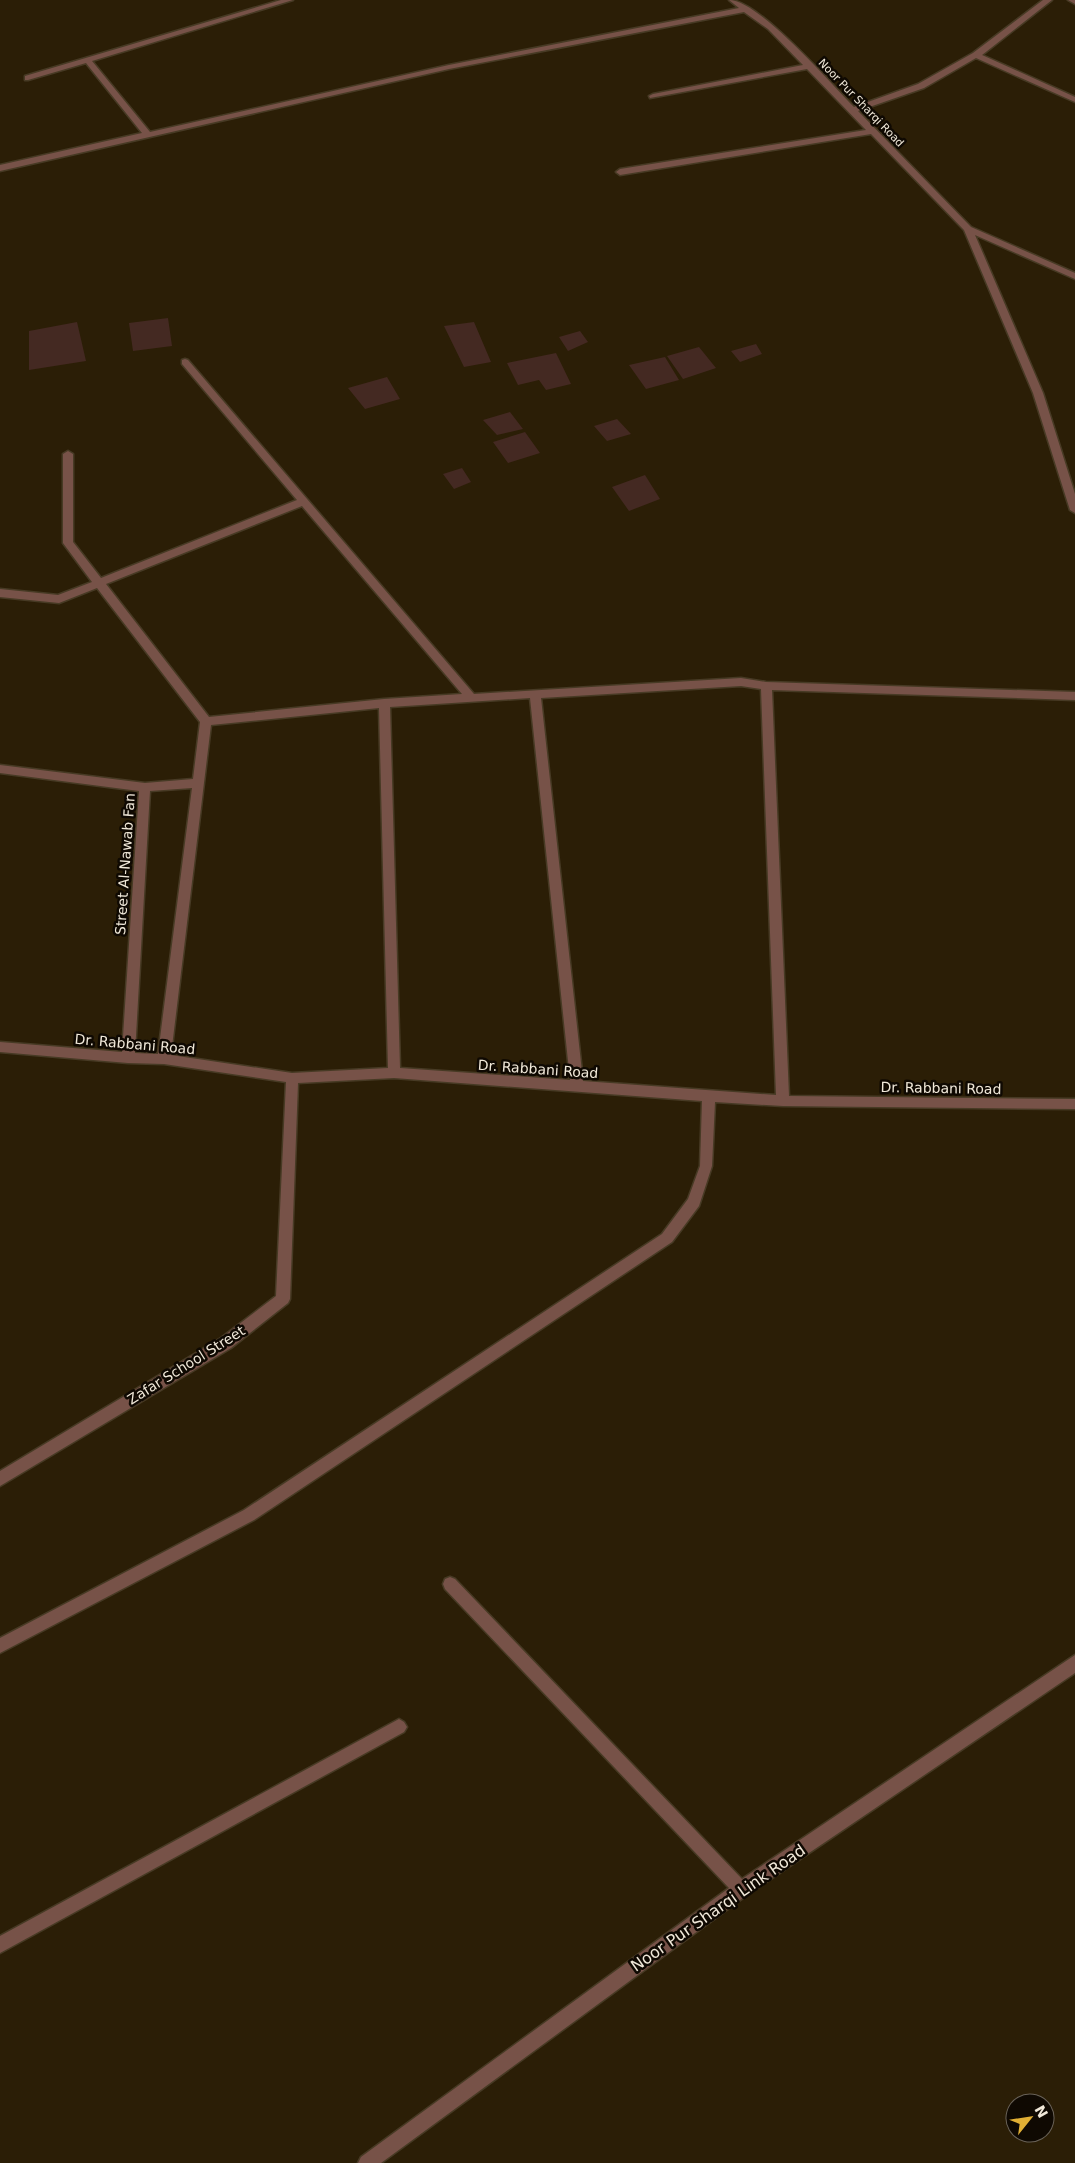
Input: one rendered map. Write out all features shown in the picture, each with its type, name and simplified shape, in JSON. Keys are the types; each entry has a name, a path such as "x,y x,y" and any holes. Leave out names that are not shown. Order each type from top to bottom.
{"street":[{"path":"28,78 289,0"},
{"name":"Noor Pur Sharqi Road","path":"733,0 771,27 968,228"},
{"path":"853,110 921,86 976,55 1048,0"},
{"path":"0,168 448,67 746,9"},
{"path":"976,55 1075,100"},
{"path":"88,61 148,135"},
{"path":"653,96 809,66"},
{"path":"620,172 873,131"},
{"path":"968,228 1075,276"},
{"path":"968,228 1038,393 1075,510"},
{"path":"185,362 472,699"},
{"path":"68,454 68,543 206,720 164,1059"},
{"path":"0,593 59,599 303,502"},
{"path":"206,720 384,703 535,696 741,682 766,686 1075,696"},
{"path":"766,686 783,1101"},
{"path":"535,696 577,1087"},
{"path":"384,703 394,1073"},
{"name":"Street Al-Nawab Fan","path":"0,769 145,787 128,1058"},
{"path":"145,787 198,784"},
{"name":"Dr. Rabbani Road","path":"0,1047 128,1058 164,1059 292,1078 394,1073 783,1101 1075,1104"},
{"name":"Zafar School Street","path":"0,1479 226,1343 283,1299 292,1078"},
{"path":"0,1646 249,1515 667,1238 694,1202 706,1166 708,1095"},
{"path":"450,1584 741,1890"},
{"name":"Noor Pur Sharqi Link Road","path":"367,2163 741,1890 1054,1680 1075,1663"},
{"path":"0,1945 399,1727"}],"building":[{"path":"168,318 172,346 133,351 129,323"},
{"path":"77,322 86,361 29,370 29,331"},
{"path":"474,322 491,362 464,367 444,326"},
{"path":"580,331 588,342 568,351 559,337"},
{"path":"756,344 762,354 740,362 731,351"},
{"path":"699,347 716,368 683,379 667,356"},
{"path":"556,353 571,384 546,390 539,380 518,385 507,363"},
{"path":"665,357 679,380 646,389 629,365"},
{"path":"387,377 400,399 365,409 348,388"},
{"path":"510,412 523,429 497,435 483,420"},
{"path":"617,419 631,434 607,441 594,426"},
{"path":"525,432 540,453 508,463 493,442"},
{"path":"462,468 471,482 454,489 443,474"},
{"path":"645,475 660,499 629,511 612,487"}]}
